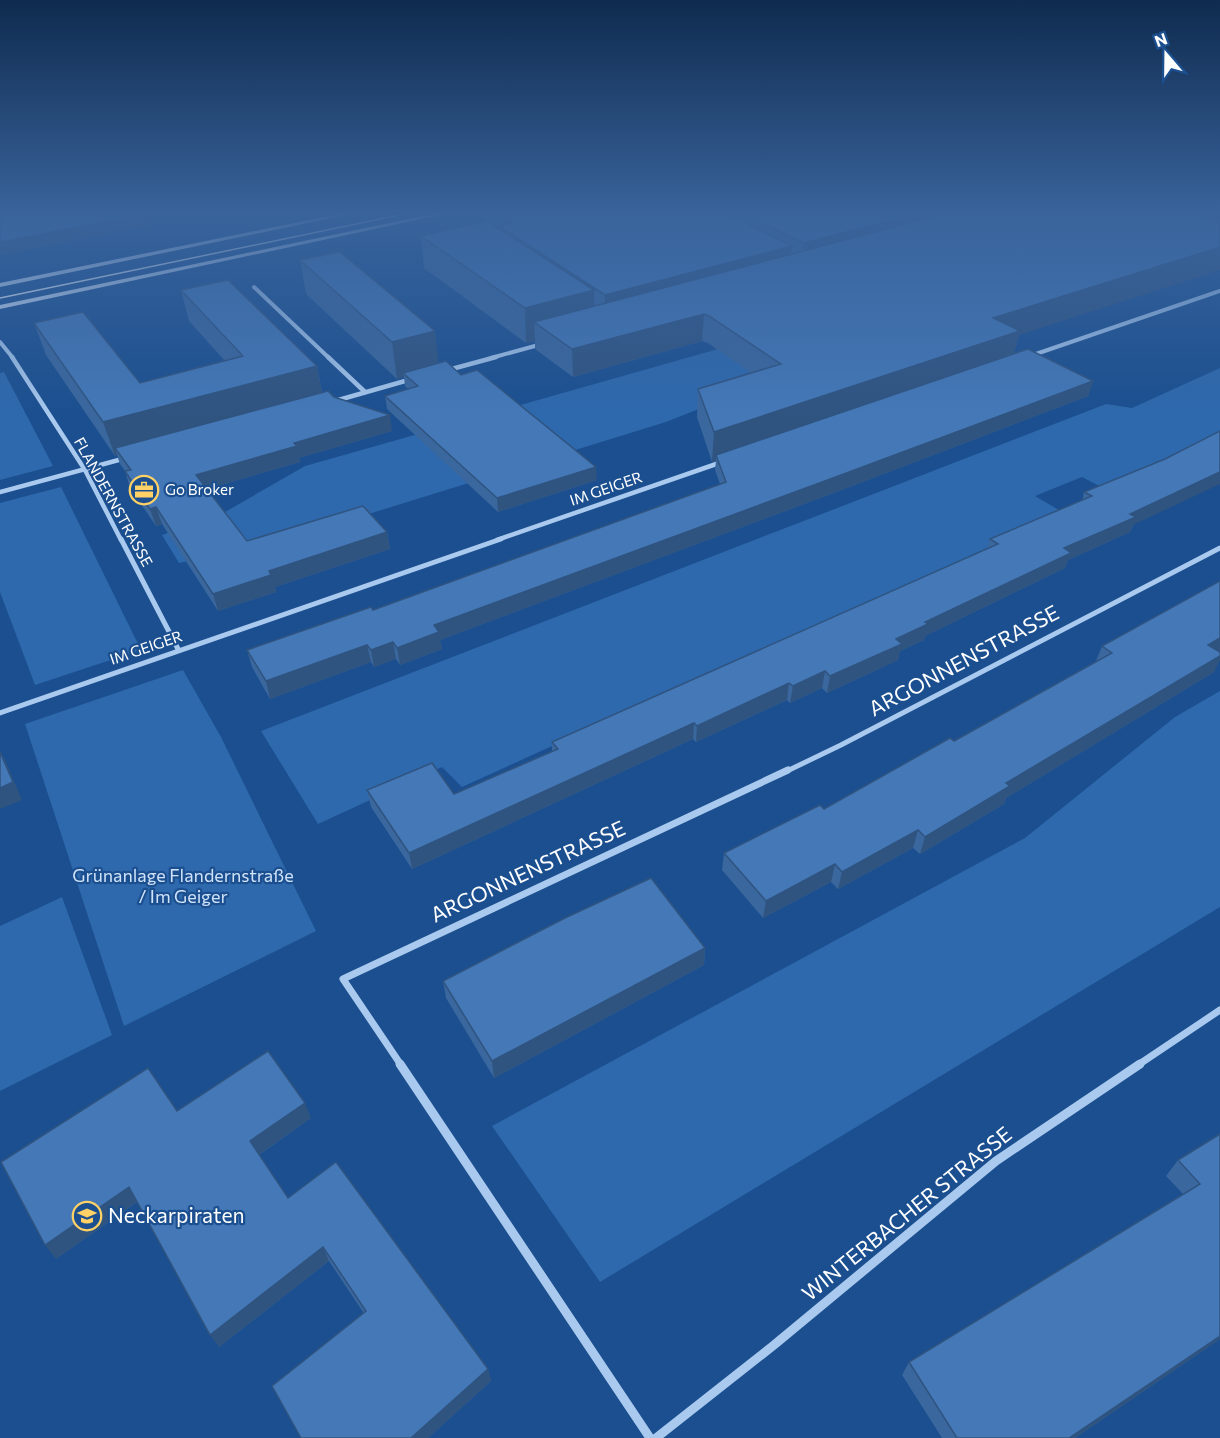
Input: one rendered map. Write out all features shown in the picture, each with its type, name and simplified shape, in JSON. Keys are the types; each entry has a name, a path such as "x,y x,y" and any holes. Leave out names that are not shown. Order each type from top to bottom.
{"main road":[{"path":"0,285 19,281"},
{"path":"0,307 123,281"}],"street":[{"path":"254,287 365,392"},
{"path":"1028,357 1220,291"},
{"name":"FLANDERNSTRASSE","path":"0,342 4,344 85,470 178,649"},
{"path":"445,370 548,342"},
{"path":"332,401 422,376"},
{"path":"0,492 130,457"},
{"name":"IM GEIGER","path":"0,713 178,649 734,458"},
{"name":"ARGONNENSTRASSE","path":"650,1438 343,979 840,746 1220,548"},
{"name":"WINTERBACHER STRASSE","path":"656,1438 774,1345 996,1161 1220,1010"}],"green space":[{"path":"958,281 1020,281 666,422 278,542 179,563 162,535 225,512 305,466"},
{"path":"1220,368 1220,431 1107,490 1082,477 1035,496 1064,513 462,787 442,767 318,824 261,731 1106,404 1132,408"},
{"path":"4,372 53,466 0,480 0,373"},
{"path":"61,487 141,650 35,685 0,592 0,503"},
{"name":"Grünanlage Flandernstraße / Im Geiger","path":"183,670 221,737 316,931 124,1026 25,724"},
{"path":"1220,691 1220,907 600,1282 492,1126 1025,838 1175,717"},
{"path":"62,897 112,1035 0,1091 0,926"}],"building":[{"path":"229,281 317,366 103,422 34,323 83,312 140,383 243,356 181,290"},
{"path":"324,281 375,281 435,331 392,342"},
{"path":"486,281 580,281 594,290 525,308"},
{"path":"584,281 658,281 605,295"},
{"path":"689,281 1111,281 993,318 1020,331 714,432 698,389 781,364 709,316 704,314 572,349 534,322"},
{"path":"1028,349 1093,381 434,625 439,632 397,648 393,642 371,650 367,645 266,681 247,650 371,607 373,610 726,482 716,455"},
{"path":"446,361 461,375 477,370 596,467 497,498 385,396 418,386 403,373"},
{"path":"328,391 334,397 390,415 294,443 297,446 196,475 247,541 363,506 387,532 269,571 271,575 213,594 156,507 150,509 125,471 131,470 115,448"},
{"path":"1220,431 1220,472 1130,514 1136,517 1064,548 1071,553 925,622 928,624 896,639 902,644 830,676 825,671 793,686 789,683 697,726 694,723 409,853 367,790 432,763 454,794 558,749 552,742 998,544 990,539 1092,496 1084,492 1165,459"},
{"path":"1220,581 1220,638 1208,645 1220,652 1220,656 1006,783 1010,786 925,837 918,830 842,872 835,864 766,901 724,853 820,805 824,809 950,738 954,741 1112,653 1102,646"},
{"path":"0,752 13,782 0,788"},
{"path":"651,878 705,948 492,1061 443,981 565,918"},
{"path":"268,1051 305,1103 250,1141 288,1198 336,1162 488,1369 411,1438 301,1438 272,1386 366,1311 323,1247 210,1335 129,1187 45,1245 1,1162 148,1068 177,1111"},
{"path":"1220,1134 1220,1336 1069,1438 957,1438 909,1362 1200,1184 1178,1160"}],"tram line":[{"path":"0,298 81,281"}],"place":[{"name":"Go Broker","path":"144,490"},
{"name":"Neckarpiraten","path":"87,1216"}]}
